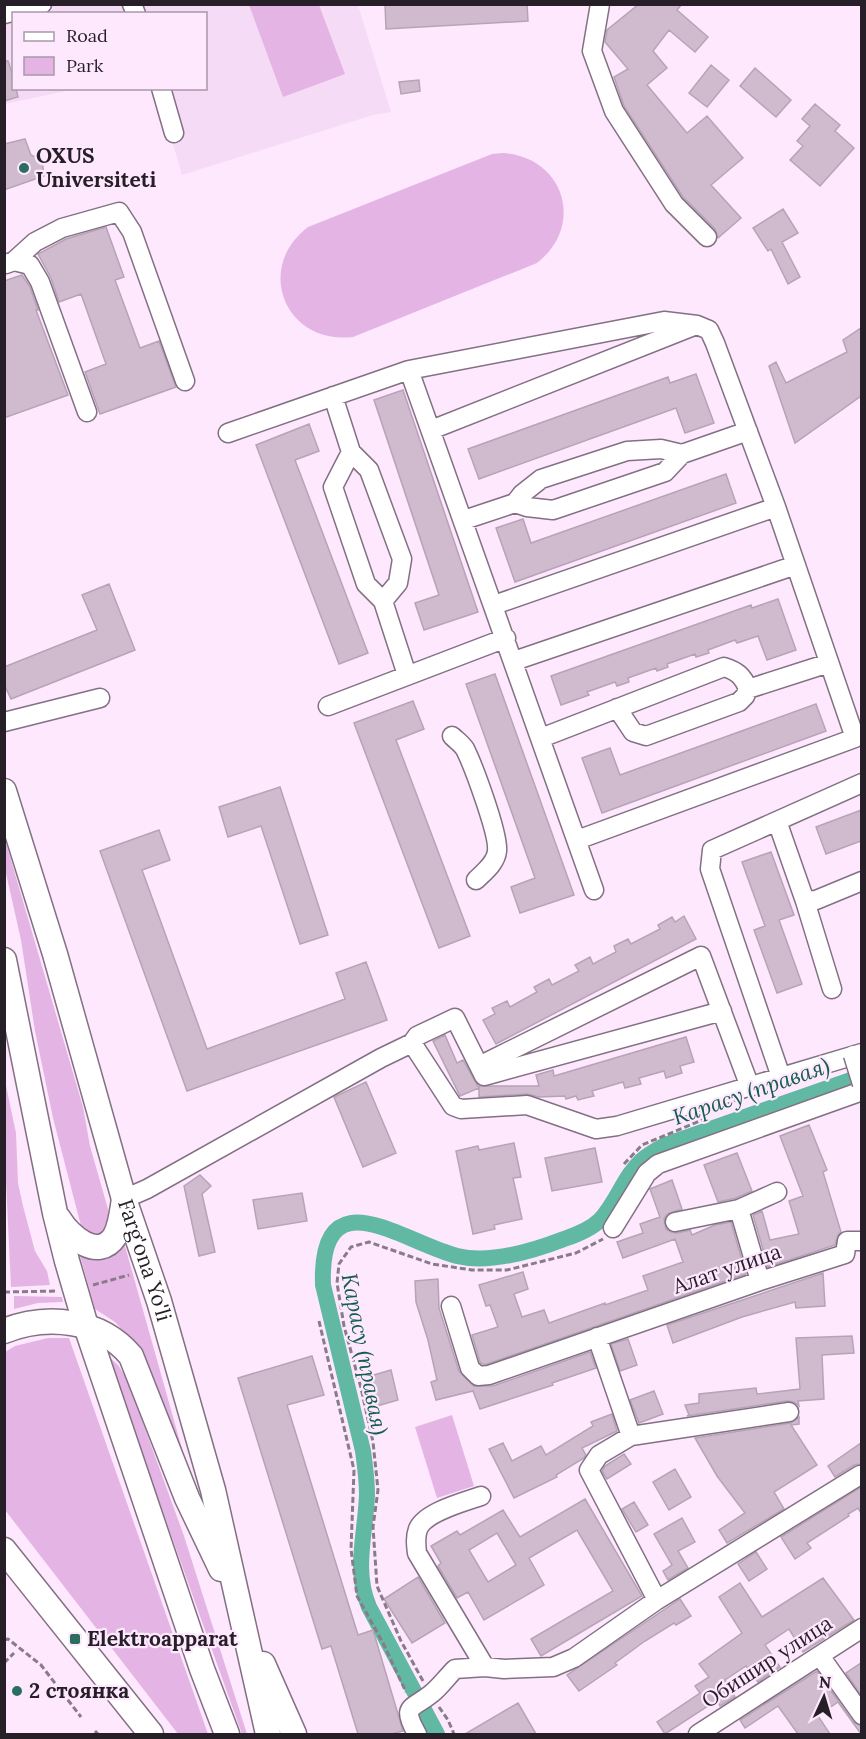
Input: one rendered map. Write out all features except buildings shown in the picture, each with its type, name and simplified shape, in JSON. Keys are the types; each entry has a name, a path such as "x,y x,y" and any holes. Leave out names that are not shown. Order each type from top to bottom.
{"main road":[{"name":"Farg'ona Yo'li","path":"4,791 55,954 124,1200 159,1301 213,1490 268,1734"},
{"path":"4,960 55,1213 86,1326 202,1669 227,1734"},
{"path":"55,1213 74,1238 85,1245 99,1246 110,1242 114,1237 120,1222 124,1200"},
{"path":"4,1331 42,1322 86,1326 110,1336 131,1356 187,1498 294,1734"},
{"path":"4,1550 151,1734"}],"street":[{"path":"4,14 42,4"},
{"path":"600,4 592,51 614,111 674,204 707,237"},
{"path":"162,90 174,133"},
{"path":"9,263 35,242 62,228 119,212 132,232 185,381"},
{"path":"9,263 30,264 40,282 87,412"},
{"path":"228,433 409,370 664,321 697,325 709,330 716,343 776,507 855,738 577,840"},
{"path":"431,430 697,325"},
{"path":"409,370 594,890"},
{"path":"333,396 351,452 369,470 402,559 398,583 384,601"},
{"path":"515,503 553,510 664,472 682,454 748,431"},
{"path":"464,520 515,503 522,494 542,479 627,451 662,449 682,454"},
{"path":"351,452 333,487 366,584 384,601 407,675"},
{"path":"494,605 776,507"},
{"path":"514,661 796,565"},
{"path":"328,706 506,638"},
{"path":"748,689 829,663"},
{"path":"541,738 617,708 724,668 733,670 744,678 748,689 739,702 646,736 633,732 617,708"},
{"path":"4,722 100,698"},
{"path":"452,736 464,747 470,762 492,822 497,851 492,864 476,880"},
{"path":"781,1077 710,869 712,850 861,783"},
{"path":"777,821 832,989"},
{"path":"805,901 816,900 861,881"},
{"path":"479,1065 701,956 750,1086"},
{"path":"124,1200 412,1043 417,1036 455,1018 484,1076 722,1011"},
{"path":"412,1043 453,1106 461,1109 527,1105 596,1129 617,1126 857,1054 861,1084"},
{"path":"613,1228 647,1173 658,1164 861,1091"},
{"path":"675,1222 738,1209 777,1192"},
{"path":"738,1209 760,1281"},
{"name":"Алат улица","path":"451,1306 470,1368 478,1376 489,1375 845,1254 847,1241 861,1241"},
{"path":"597,1337 631,1436"},
{"path":"657,1600 580,1472 599,1455 631,1436 789,1412"},
{"path":"417,1734 409,1719 412,1705 430,1694 455,1669 553,1667 574,1658 657,1600 860,1475"},
{"path":"481,1496 431,1515 419,1527 416,1541 417,1553 485,1667"},
{"name":"Обишир улица","path":"698,1734 719,1729 861,1628"},
{"path":"820,1656 861,1715"}],"path":[{"path":"454,1734 448,1720 430,1694 400,1641 377,1586 373,1527 378,1490 373,1442 344,1326 337,1283 339,1264 351,1247 369,1242 432,1264 472,1270 507,1270 576,1252 603,1240 613,1228"},
{"path":"89,1286 134,1273"},
{"path":"4,1292 58,1290"},
{"path":"319,1321 354,1470 351,1549 357,1596 383,1643 412,1705"},
{"path":"4,1640 8,1640 41,1665 81,1717"},
{"path":"4,1663 14,1653"}],"shaded area":[{"path":"4,5 358,5 391,112 373,115 182,175 157,90 207,90 207,12 12,12 12,90 71,90 5,104"}],"green space":[{"path":"249,5 319,5 345,74 283,97"},
{"path":"503,153 524,157 541,167 554,180 561,196 564,213 561,231 552,248 537,263 353,337 329,336 310,329 295,317 285,300 281,282 283,263 292,244 308,227 492,154"},
{"path":"4,836 83,1107 90,1146 108,1209 110,1225 99,1237 85,1232 81,1226 53,1118 35,1031 21,940 5,869"},
{"path":"4,1076 16,1133 18,1183 23,1206 35,1251 47,1271 50,1285 11,1287"},
{"path":"123,1239 193,1488 138,1346 115,1322 95,1309 79,1252"},
{"path":"14,1296 62,1297 63,1302 38,1303 14,1309"},
{"path":"48,1338 69,1338 208,1734 178,1734 5,1510 5,1352 15,1346"},
{"path":"107,1355 118,1365 127,1379 184,1536 247,1734 242,1734"},
{"path":"452,1415 474,1486 437,1498 415,1427"}],"waterway":[{"name":"Карасу (правая)","path":"437,1734 369,1607 364,1593 361,1565 367,1494 363,1451 323,1285 325,1251 335,1232 349,1223 368,1224 435,1249 470,1258 511,1255 539,1248 578,1234 600,1220 636,1166 665,1145 862,1076"}],"place":[{"name":"OXUS Universiteti","path":"24,168"},
{"name":"Elektroapparat","path":"75,1639"},
{"name":"2 стоянка","path":"17,1691"}]}
